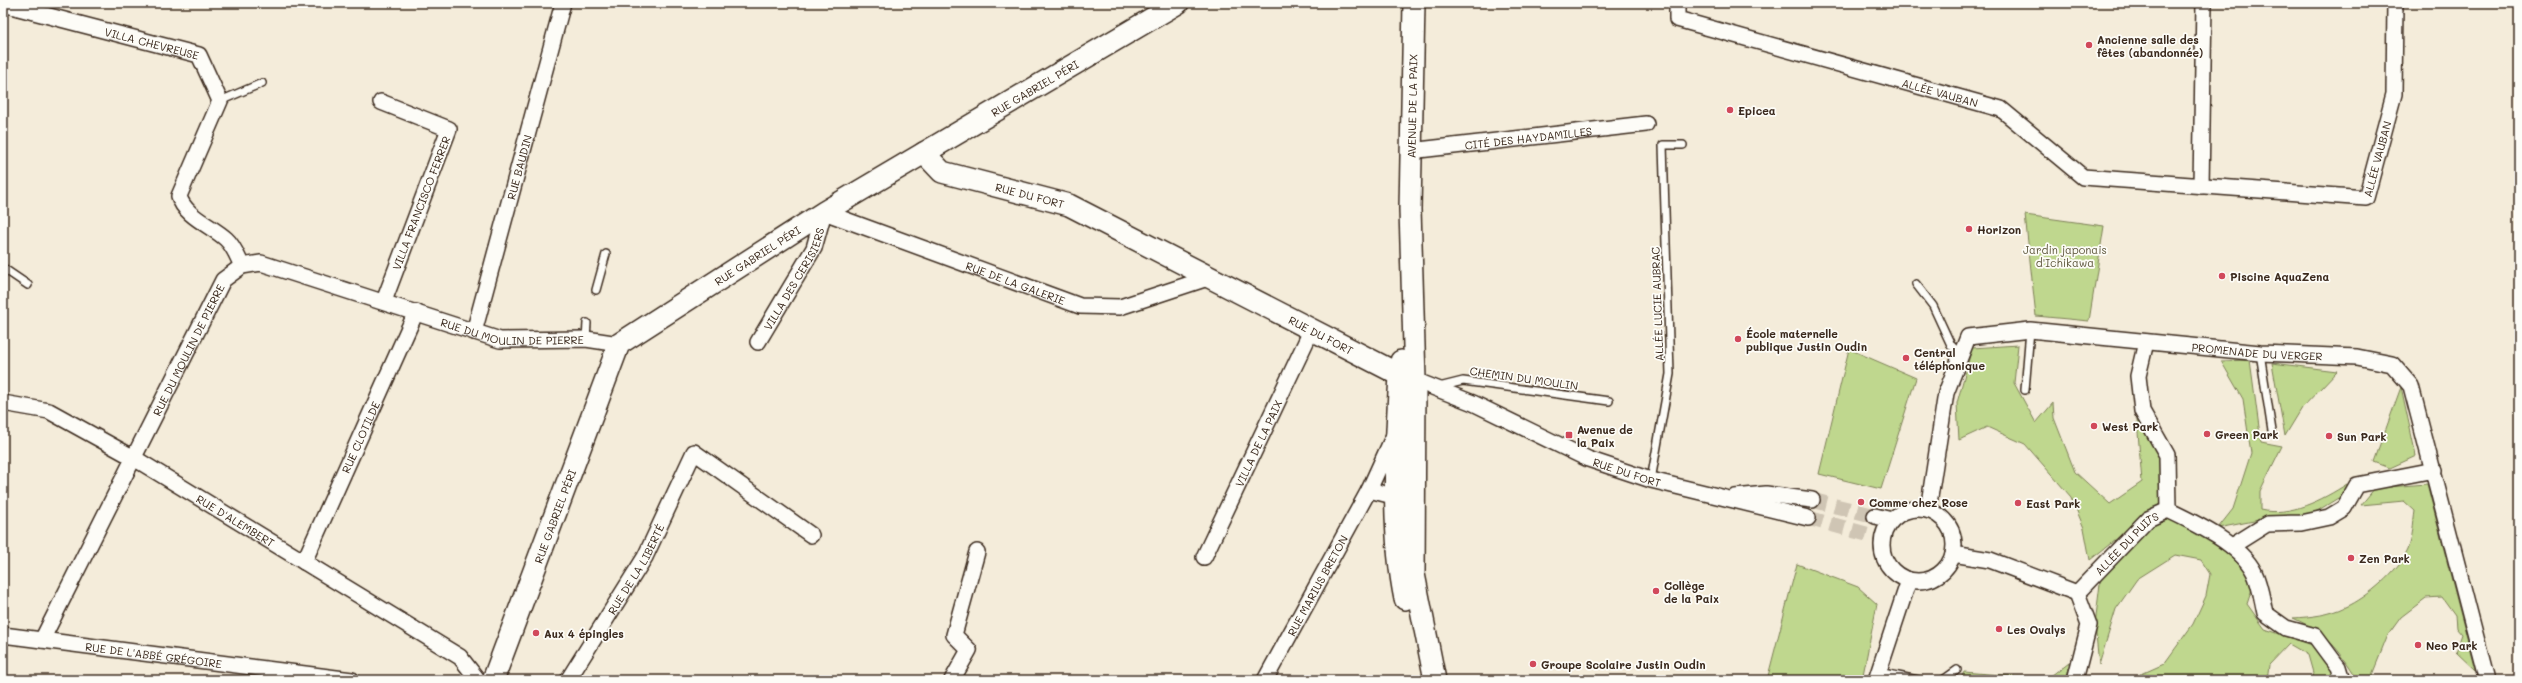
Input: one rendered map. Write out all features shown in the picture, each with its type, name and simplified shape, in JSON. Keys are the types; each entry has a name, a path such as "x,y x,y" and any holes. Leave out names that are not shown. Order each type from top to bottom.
{"main road":[{"name":"AVENUE DE LA PAIX","path":"1414,3 1410,151 1408,378 1414,574 1435,680"},
{"name":"RUE GABRIEL PÉRI","path":"493,680 619,344 824,212 924,153 1166,5"},
{"name":"RUE DU FORT","path":"924,153 942,172 1069,205 1408,378"},
{"name":"AVENUE DE LA PAIX","path":"1408,378 1398,425 1397,497 1400,571 1422,680"}],"street":[{"name":"RUE BAUDIN","path":"474,332 563,3"},
{"name":"ALLÉE VAUBAN","path":"1677,3 1677,19 2001,109 2083,177 2366,198 2394,94 2395,3"},
{"path":"2201,186 2204,3"},
{"name":"VILLA CHEVREUSE","path":"3,4 198,55 220,101"},
{"path":"220,101 179,196 184,206 226,240 234,250 242,266"},
{"name":"VILLA FRANCISCO FERRER","path":"381,102 449,129 384,301"},
{"name":"CITÉ DES HAYDAMILLES","path":"1410,151 1646,124"},
{"name":"RUE DE LA GALERIE","path":"824,212 1080,306 1120,307 1211,277"},
{"name":"VILLA DES CERISIERS","path":"758,342 814,248 824,212"},
{"name":"RUE DU MOULIN DE PIERRE","path":"42,640 223,280 242,266 261,262 500,340 586,339 619,344"},
{"name":"RUE CLOTILDE","path":"304,562 416,312"},
{"name":"VILLA DE LA PAIX","path":"1204,557 1312,329"},
{"name":"PROMENADE DU VERGER","path":"1928,510 1946,393 1968,337 2030,330 2260,353 2358,356 2392,364 2411,386 2488,680"},
{"path":"2146,342 2138,376 2142,411 2167,455 2168,510"},
{"name":"RUE DU FORT","path":"1408,378 1436,388 1588,459 1651,480 1808,518"},
{"name":"RUE D'ALEMBERT","path":"3,402 49,411 134,458 460,657 478,680"},
{"name":"RUE MARIUS BRETON","path":"1265,680 1369,490 1398,425"},
{"name":"RUE DE LA LIBERTÉ","path":"568,680 645,557 694,452 811,535"},
{"path":"2232,546 2267,524 2301,522 2329,517 2344,508 2357,485 2434,470"},
{"path":"1369,490 1397,497"},
{"name":"RUE DU FORT","path":"1728,499 1741,496 1766,494 1812,500"},
{"path":"1906,510 1928,510 1938,515 1952,532 1953,554 1948,565 1936,576 1920,581 1909,580 1898,575 1890,567 1884,557 1876,536 1892,520 1906,510"},
{"name":"ALLÉE DU PUITS","path":"2077,593 2148,519 2168,510 2197,524 2232,546 2254,571 2265,614 2286,628 2315,636 2340,674 2349,680"},
{"path":"1875,516 1892,520"},
{"path":"952,680 969,650 954,635 977,552"},
{"path":"1953,554 1990,560 2077,593 2089,625 2075,680"},
{"path":"1877,676 1909,580"},
{"name":"RUE DE L'ABBÉ GRÉGOIRE","path":"3,635 253,674 352,680"}],"lane":[{"path":"220,101 262,83"},
{"name":"ALLÉE LUCIE AUBRAC","path":"1651,480 1670,374 1663,145 1683,144"},
{"path":"596,290 606,254"},
{"path":"3,268 28,285"},
{"path":"1916,284 1933,306 1951,345 1961,355"},
{"path":"586,323 586,339"},
{"path":"2025,390 2030,330"},
{"path":"2260,353 2272,431"},
{"name":"CHEMIN DU MOULIN","path":"1436,388 1462,381 1609,401"},
{"path":"1943,680 1957,670"},
{"path":"1877,676 1918,680"}],"green space":[{"name":"Jardin japonais d'Ichikawa","path":"2025,215 2104,226 2089,321 2036,316"},
{"path":"2018,345 2014,383 2036,423 2053,403 2054,418 2075,472 2110,504 2142,482 2137,420 2160,456 2160,504 2090,560 2084,528 2071,497 2025,444 1987,427 1959,440 1957,403 1972,348"},
{"path":"1849,349 1916,378 1881,489 1819,474"},
{"path":"2250,360 2261,442 2282,446 2260,491 2260,510 2271,512 2283,511 2305,506 2327,496 2347,484 2348,492 2317,511 2295,521 2259,520 2218,528 2233,509 2251,453 2243,399 2221,361"},
{"path":"2272,363 2337,371 2302,408 2285,436"},
{"path":"2401,387 2416,456 2390,468 2374,462"},
{"path":"2427,484 2475,670 2456,652 2462,635 2456,628 2455,615 2442,597 2426,598 2401,617 2388,635 2370,680 2358,680 2338,651 2324,636 2293,618 2334,612 2354,603 2382,583 2404,558 2408,550 2412,535 2415,511 2404,501 2361,505 2375,488"},
{"path":"2170,519 2241,560 2253,586 2247,604 2265,629 2312,645 2331,665 2335,680 2315,680 2308,655 2289,644 2269,665 2267,680 2128,680 2164,664 2193,624 2206,596 2210,574 2201,560 2175,555 2137,579 2116,609 2099,665 2095,624 2101,576 2148,527"},
{"path":"1797,564 1858,587 1877,604 1862,680 1767,680"},
{"path":"2069,662 2067,680 1960,680 1964,672 2047,679"}],"tunnel":[{"path":"1812,500 1875,516"},
{"path":"1808,518 1870,535"}],"place":[{"name":"Ancienne salle des fêtes (abandonnée)","path":"2089,45"},
{"name":"Epicea","path":"1730,110"},
{"name":"Horizon","path":"1969,229"},
{"name":"Piscine AquaZena","path":"2222,276"},
{"name":"École maternelle publique Justin Oudin","path":"1738,339"},
{"name":"Central téléphonique","path":"1906,358"},
{"name":"West Park","path":"2094,426"},
{"name":"Green Park","path":"2207,434"},
{"name":"Avenue de la Paix","path":"1569,435"},
{"name":"Sun Park","path":"2329,436"},
{"name":"Comme chez Rose","path":"1861,502"},
{"name":"East Park","path":"2018,503"},
{"name":"Zen Park","path":"2351,558"},
{"name":"Collège de la Paix","path":"1656,591"},
{"name":"Les Ovalys","path":"1999,629"},
{"name":"Aux 4 épingles","path":"536,633"},
{"name":"Neo Park","path":"2418,645"},
{"name":"Groupe Scolaire Justin Oudin","path":"1533,664"}]}
